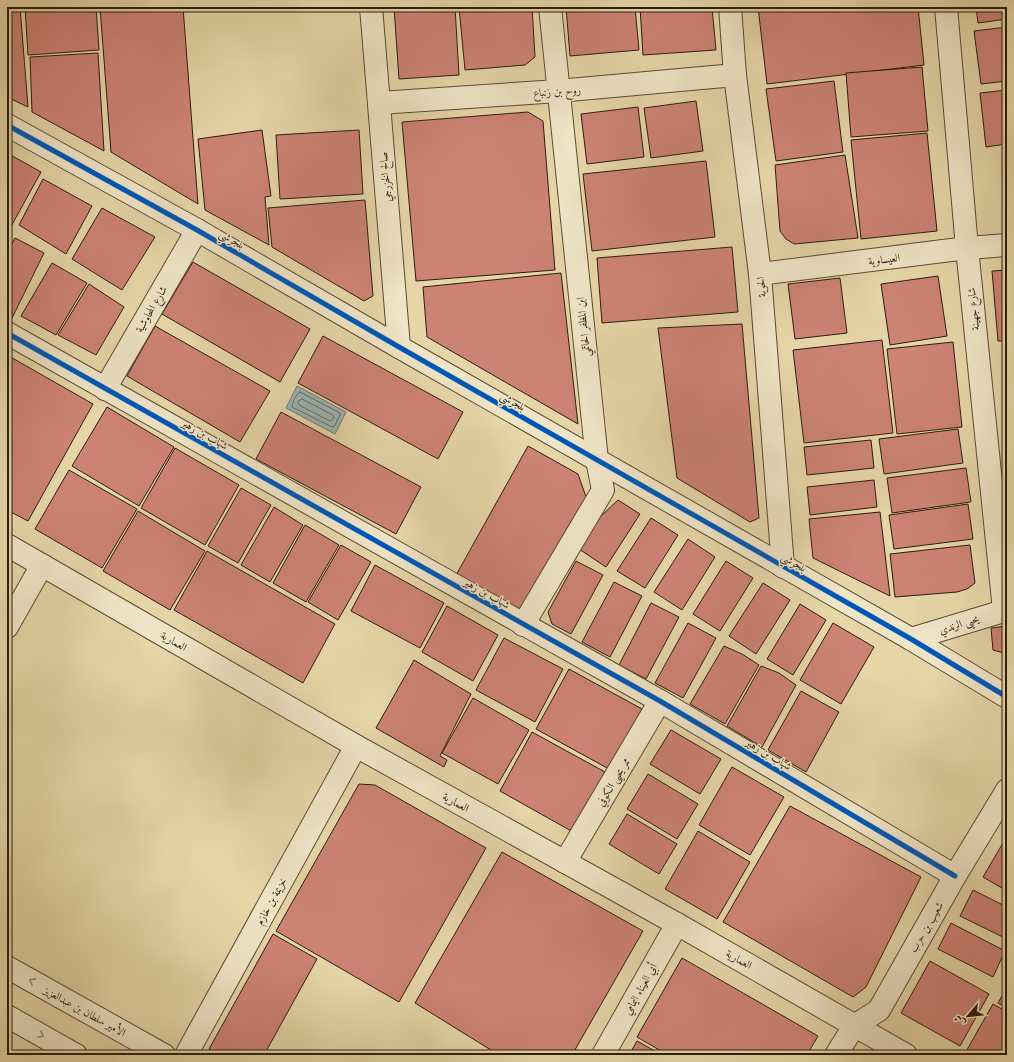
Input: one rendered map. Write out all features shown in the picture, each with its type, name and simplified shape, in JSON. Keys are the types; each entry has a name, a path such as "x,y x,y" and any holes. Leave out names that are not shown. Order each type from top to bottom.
{"street":[{"name":"صالح الخزرجي","path":"371,7 399,348"},
{"name":"ابن المظفر الحاتمي","path":"522,625 603,490 597,460 550,7"},
{"name":"الحوية","path":"730,7 735,75 760,274 783,567"},
{"name":"شارع جهينة","path":"946,7 967,248 1005,610"},
{"name":"روح بن زنباع","path":"379,103 558,91 735,75"},
{"name":"بلجرشي","path":"7,125 197,230 399,348 911,639 1007,697"},
{"name":"شارع المحاوشية","path":"105,389 197,230"},
{"name":"العيساوية","path":"760,274 967,248 1007,245"},
{"name":"شهاب بن زهير","path":"7,333 660,702 955,876"},
{"name":"العمارية","path":"7,545 356,746 677,924 906,1055"},
{"path":"7,627 42,565"},
{"name":"يحيى الرندي","path":"911,639 1005,610"},
{"name":"ممر يحيى الكوفي","path":"565,862 660,702"},
{"name":"خزيمة بن خازم","path":"186,1055 356,746"},
{"name":"شعيب بن حرب","path":"836,1055 854,1026 879,1010 955,876 1007,790"},
{"name":"أبي العيناء اليمامي","path":"603,1055 677,924"},
{"name":"الأمير سلطان بن عبدالعزيز","path":"7,967 164,1055"},
{"path":"8,1019 76,1055"}],"water":[{"path":"297,386 346,412 335,434 286,408"}],"building":[{"path":"7,7 20,7 28,107 7,97"},
{"path":"25,7 96,7 99,50 28,55"},
{"path":"100,7 183,7 198,204 111,152"},
{"path":"394,7 455,7 459,75 399,79"},
{"path":"459,7 532,7 535,57 525,65 465,70"},
{"path":"566,7 635,7 639,50 570,56"},
{"path":"640,7 712,7 716,50 643,55"},
{"path":"758,7 918,7 924,65 767,84"},
{"path":"976,7 1007,7 1007,19 978,23"},
{"path":"1007,27 1007,81 981,84 974,31"},
{"path":"98,53 104,151 32,112 30,57"},
{"path":"922,67 928,131 851,137 846,73"},
{"path":"834,81 843,152 776,161 766,89"},
{"path":"1007,90 1007,144 986,147 980,93"},
{"path":"696,101 703,151 651,158 644,108"},
{"path":"638,107 644,157 587,164 581,114"},
{"path":"528,112 543,121 555,270 416,281 402,122"},
{"path":"262,130 271,196 265,197 269,245 205,210 198,139"},
{"path":"359,130 363,194 280,199 276,135"},
{"path":"927,133 937,231 861,239 851,140"},
{"path":"7,153 41,172 8,232 7,231"},
{"path":"845,155 858,238 794,244 786,239 780,231 775,165"},
{"path":"706,161 715,237 592,251 583,174"},
{"path":"43,179 92,206 66,254 19,225"},
{"path":"365,200 373,296 364,301 272,247 268,208"},
{"path":"102,208 155,237 122,290 72,259"},
{"path":"15,238 44,253 12,318 7,316 7,253"},
{"path":"732,247 738,312 602,323 597,258"},
{"path":"193,262 310,329 280,382 162,314"},
{"path":"52,263 87,283 56,335 21,316"},
{"path":"1007,270 1007,341 998,341 992,271"},
{"path":"561,273 578,424 427,337 423,287"},
{"path":"938,276 947,336 890,345 881,284"},
{"path":"840,278 847,333 795,339 788,284"},
{"path":"89,284 124,307 96,355 58,335"},
{"path":"742,324 759,518 750,522 677,478 658,328"},
{"path":"155,326 270,391 240,442 127,376"},
{"path":"323,336 463,412 438,459 298,383"},
{"path":"882,340 893,433 804,443 793,350"},
{"path":"953,342 962,427 897,434 887,349"},
{"path":"7,355 93,404 28,521 7,510"},
{"path":"107,407 174,447 139,506 72,466"},
{"path":"281,412 421,487 396,534 256,459"},
{"path":"958,429 963,463 884,474 879,439"},
{"path":"871,440 874,468 807,475 804,447"},
{"path":"528,446 578,474 586,497 521,613 455,577"},
{"path":"175,448 239,485 205,545 141,508"},
{"path":"966,468 971,502 892,513 887,478"},
{"path":"69,470 137,509 102,568 35,529"},
{"path":"874,480 877,507 810,515 807,487"},
{"path":"241,488 271,505 238,563 208,546"},
{"path":"618,500 640,514 606,567 579,549 599,518"},
{"path":"968,504 973,539 894,549 889,515"},
{"path":"274,507 303,525 270,582 241,565"},
{"path":"138,511 205,551 170,610 103,571"},
{"path":"880,512 890,596 813,558 809,519"},
{"path":"651,518 678,535 645,588 617,571"},
{"path":"305,525 339,545 306,602 273,583"},
{"path":"688,539 715,557 682,610 654,592"},
{"path":"341,545 371,562 338,620 308,602"},
{"path":"970,545 975,583 967,589 957,592 895,597 890,554"},
{"path":"207,551 335,624 303,683 174,610"},
{"path":"576,561 603,575 571,634 552,624 548,612"},
{"path":"726,561 753,578 720,631 693,614"},
{"path":"375,565 444,603 420,648 351,611"},
{"path":"614,582 642,596 610,657 582,642"},
{"path":"763,583 790,600 756,654 729,636"},
{"path":"651,603 679,617 646,679 619,665"},
{"path":"800,604 826,620 793,675 767,659"},
{"path":"447,606 498,635 473,681 422,652"},
{"path":"688,623 716,638 683,698 655,683"},
{"path":"833,623 874,647 841,704 800,680"},
{"path":"1007,626 1007,654 993,650 991,628"},
{"path":"504,638 563,669 535,722 476,690"},
{"path":"724,646 742,654 759,665 725,724 690,704"},
{"path":"414,660 471,694 440,756 447,760 444,767 376,728"},
{"path":"761,666 779,673 796,685 762,747 727,726"},
{"path":"569,669 642,709 609,769 536,729"},
{"path":"801,691 839,712 806,772 768,750"},
{"path":"473,698 529,730 498,784 442,753"},
{"path":"671,730 721,759 700,794 650,764"},
{"path":"532,732 605,772 573,832 500,791"},
{"path":"732,767 784,797 750,855 699,825"},
{"path":"648,774 698,804 677,839 627,809"},
{"path":"359,784 375,785 486,848 399,1002 276,931"},
{"path":"790,806 921,877 866,987 853,997 723,922"},
{"path":"627,814 677,844 659,874 609,844"},
{"path":"698,831 750,862 717,919 665,889"},
{"path":"1007,836 1007,891 983,877"},
{"path":"502,852 643,931 572,1055 499,1055 415,1003"},
{"path":"973,890 1007,907 1007,939 960,916"},
{"path":"951,923 1005,951 993,977 938,949"},
{"path":"273,934 317,959 264,1055 220,1055 209,1049"},
{"path":"682,958 818,1036 807,1055 668,1055 637,1037"},
{"path":"930,961 989,994 960,1046 901,1013"},
{"path":"1007,987 1007,1008 998,1003"},
{"path":"993,1004 1007,1012 1007,1055 964,1055"},
{"path":"637,1041 662,1055 629,1055"}],"cycle path":[{"path":"7,125 197,230 911,639 1007,697"},
{"path":"7,333 660,701 955,876"}]}
